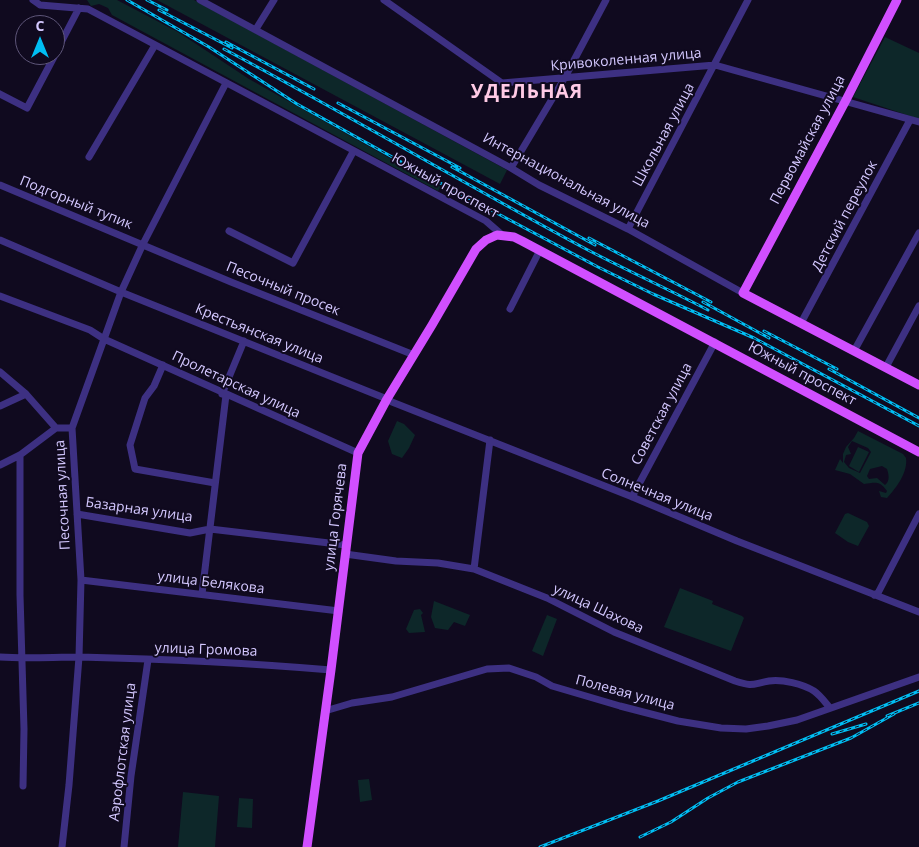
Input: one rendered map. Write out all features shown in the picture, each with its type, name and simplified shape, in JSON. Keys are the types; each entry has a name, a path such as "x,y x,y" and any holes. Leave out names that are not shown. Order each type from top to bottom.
{"main road":[{"name":"Первомайская улица","path":"743,293 846,102 897,0"},
{"name":"Южный проспект","path":"501,234 514,237 540,250 919,452"},
{"name":"улица Горячева","path":"308,847 358,453 386,399 476,249 486,240 501,234"},
{"name":"Интернациональная улица","path":"743,293 919,385"}],"street":[{"name":"Южный проспект","path":"33,0 40,4 88,9 353,152 486,221 501,234"},
{"name":"Интернациональная улица","path":"200,0 540,185 628,229 743,293"},
{"path":"256,29 274,0"},
{"name":"Кривоколенная улица","path":"384,0 502,83 715,65 919,122"},
{"path":"511,168 564,79 606,0"},
{"name":"Школьная улица","path":"628,229 748,0"},
{"path":"65,35 79,8"},
{"path":"89,157 155,45"},
{"path":"0,94 27,108 50,65"},
{"name":"Песочная улица","path":"62,847 70,785 79,657 80,580 72,428 122,292 143,244 226,83"},
{"name":"Детский переулок","path":"801,323 910,120"},
{"path":"229,230 293,263 353,152"},
{"name":"Подгорный тупик","path":"0,185 143,244"},
{"path":"854,351 919,233"},
{"name":"Крестьянская улица","path":"0,240 122,292 386,399"},
{"name":"Песочный просек","path":"143,244 414,355"},
{"path":"510,308 540,250"},
{"name":"Пролетарская улица","path":"0,296 90,330 104,340 358,453"},
{"path":"886,368 919,306"},
{"path":"202,594 224,394 244,341"},
{"name":"Советская улица","path":"632,497 715,342"},
{"path":"163,365 154,386 145,398 130,445 135,469 215,483"},
{"path":"0,372 26,394 56,428"},
{"path":"0,406 26,394"},
{"name":"Солнечная улица","path":"386,399 632,497 738,542 919,612"},
{"path":"0,465 20,454 56,428 72,428"},
{"path":"474,569 490,440"},
{"path":"20,454 20,595 24,729 23,786"},
{"name":"Базарная улица","path":"77,514 190,533 210,528 346,550"},
{"path":"874,595 879,591 919,514"},
{"name":"улица Шахова","path":"346,550 396,561 438,563 474,569 547,598 619,634 735,681 754,685 770,681 791,682 813,690 830,708"},
{"name":"улица Белякова","path":"80,580 339,611"},
{"name":"улица Громова","path":"0,657 79,657 264,664 331,670"},
{"name":"Аэрофлотская улица","path":"124,847 131,776 148,660"},
{"name":"Полевая улица","path":"325,711 352,703 392,697 487,669 505,667 536,677 552,686 589,698 678,721 721,728 746,729 797,720 919,677"}],"green space":[{"path":"87,0 117,0 178,32 249,79 441,187 438,191 112,15 108,8 99,4 91,6"},
{"path":"157,0 194,0 507,170 500,184"},
{"path":"885,37 919,53 919,119 853,97"},
{"path":"397,421 404,424 415,435 402,458 392,454 388,441"},
{"path":"858,431 903,454 906,458 904,474 887,498 881,497 879,491 886,493 887,491 879,484 864,484 850,474 835,470 840,459 843,463 843,454 846,447","holes":["852,441 868,448 871,452 860,473 849,468 844,462 846,455 851,454 848,447","882,466 887,469 888,473 888,480 885,485 877,478 869,479 867,476 870,469"]},
{"path":"858,447 869,452 859,472 849,466"},
{"path":"848,513 867,522 869,526 858,546 835,533 845,514"},
{"path":"680,588 713,601 712,604 744,618 731,651 664,627"},
{"path":"434,601 470,615 465,626 454,622 448,630 435,628 431,617"},
{"path":"420,609 423,613 421,615 425,632 409,633 406,629 414,610"},
{"path":"547,615 557,619 543,656 532,651"},
{"path":"369,779 372,800 360,802 358,780"},
{"path":"183,792 219,796 215,847 178,847"},
{"path":"239,798 253,799 252,828 237,827"}],"railway":[{"path":"127,0 209,47 297,104 412,168 598,267 653,294 754,338 919,426"},
{"path":"147,0 167,10"},
{"path":"159,10 232,48"},
{"path":"226,42 314,89"},
{"path":"224,49 586,249 708,310"},
{"path":"338,103 460,168"},
{"path":"452,167 595,245"},
{"path":"589,238 711,302"},
{"path":"703,302 769,338"},
{"path":"764,331 837,369"},
{"path":"829,369 919,418"},
{"path":"540,847 658,801 919,691"},
{"path":"887,716 919,703"},
{"path":"640,837 671,822 708,798 738,782 851,738 894,714"},
{"path":"832,734 866,724"}],"district":[{"name":"УДЕЛЬНАЯ","path":"527,93"}]}
